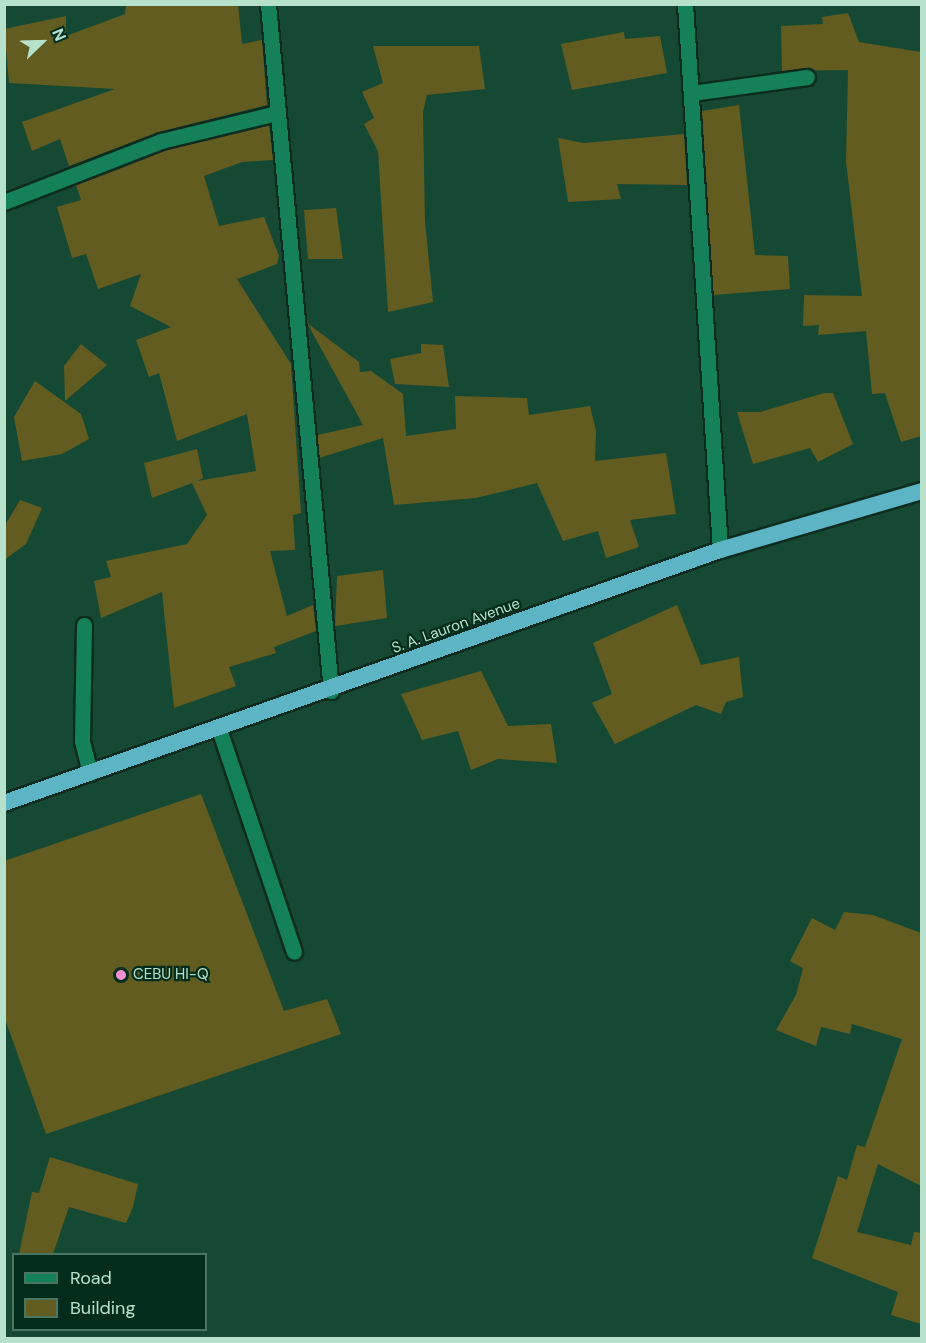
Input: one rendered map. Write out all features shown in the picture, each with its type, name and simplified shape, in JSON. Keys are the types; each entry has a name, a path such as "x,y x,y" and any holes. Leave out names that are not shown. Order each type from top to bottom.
{"highway":[{"name":"S. A. Lauron Avenue","path":"4,803 331,691 720,550 921,491"}],"street":[{"path":"268,4 331,691"},
{"path":"685,4 720,550"},
{"path":"692,93 807,77"},
{"path":"4,202 161,141 277,113"},
{"path":"84,625 82,741 90,773"},
{"path":"219,729 294,952"}],"building":[{"path":"126,4 238,4 242,44 262,40 267,105 159,132 69,166 60,139 32,151 22,122 115,89 9,83 4,29 66,16 66,36 125,14"},
{"path":"848,13 859,42 921,52 921,436 901,442 885,393 872,394 866,331 818,335 819,325 803,326 804,295 862,296 846,162 848,70 782,71 781,26 823,24 822,17"},
{"path":"624,32 625,39 660,36 667,73 572,90 561,44"},
{"path":"373,46 479,46 485,89 427,95 423,112 425,221 433,302 388,312 378,151 364,124 374,118 362,92 383,83"},
{"path":"739,105 755,255 788,256 790,289 713,295 702,111"},
{"path":"269,125 273,160 242,162 204,176 219,226 264,217 279,256 277,264 237,279 291,364 301,513 293,515 295,550 270,551 287,616 313,605 316,631 274,647 276,653 229,667 236,686 174,708 162,592 101,618 94,581 111,577 106,561 187,544 207,515 192,483 152,498 144,463 197,449 203,478 197,481 256,471 247,414 177,441 159,373 149,377 136,340 171,327 130,306 141,274 98,289 86,254 72,258 57,207 81,200 76,185 164,150"},
{"path":"684,134 687,185 617,184 621,199 568,202 558,138 584,143"},
{"path":"336,208 343,259 308,259 304,210"},
{"path":"307,323 359,362 360,372 371,371 403,394 406,436 456,429 455,396 527,398 529,415 590,406 596,431 595,461 666,453 676,514 630,520 639,547 606,558 598,531 563,541 537,483 476,498 394,505 383,438 319,458 317,435 363,425"},
{"path":"81,344 107,365 65,401 64,366"},
{"path":"421,344 443,345 449,387 395,384 390,359 421,353"},
{"path":"35,381 81,414 89,439 62,454 22,461 14,417"},
{"path":"824,393 833,393 853,444 818,462 810,448 753,464 737,412 760,412"},
{"path":"20,500 42,508 26,544 4,560 4,527"},
{"path":"383,570 387,618 335,626 337,576"},
{"path":"677,605 701,665 739,657 743,697 726,702 721,714 696,705 615,744 592,703 612,694 593,643"},
{"path":"481,671 508,726 551,724 557,763 498,759 471,770 458,731 422,740 401,694"},
{"path":"201,794 284,1011 327,999 341,1034 46,1134 4,1016 4,861"},
{"path":"844,912 873,915 921,933 921,1186 878,1164 857,1232 911,1245 914,1232 921,1233 921,1324 891,1315 898,1292 812,1258 838,1176 847,1180 857,1145 865,1147 902,1039 852,1024 850,1034 821,1027 816,1046 776,1030 796,995 803,968 790,961 812,918 835,930"},
{"path":"50,1157 138,1184 133,1207 126,1223 69,1207 53,1253 19,1253 32,1192 39,1193"}],"place":[{"name":"CEBU HI-Q","path":"121,975"}]}
